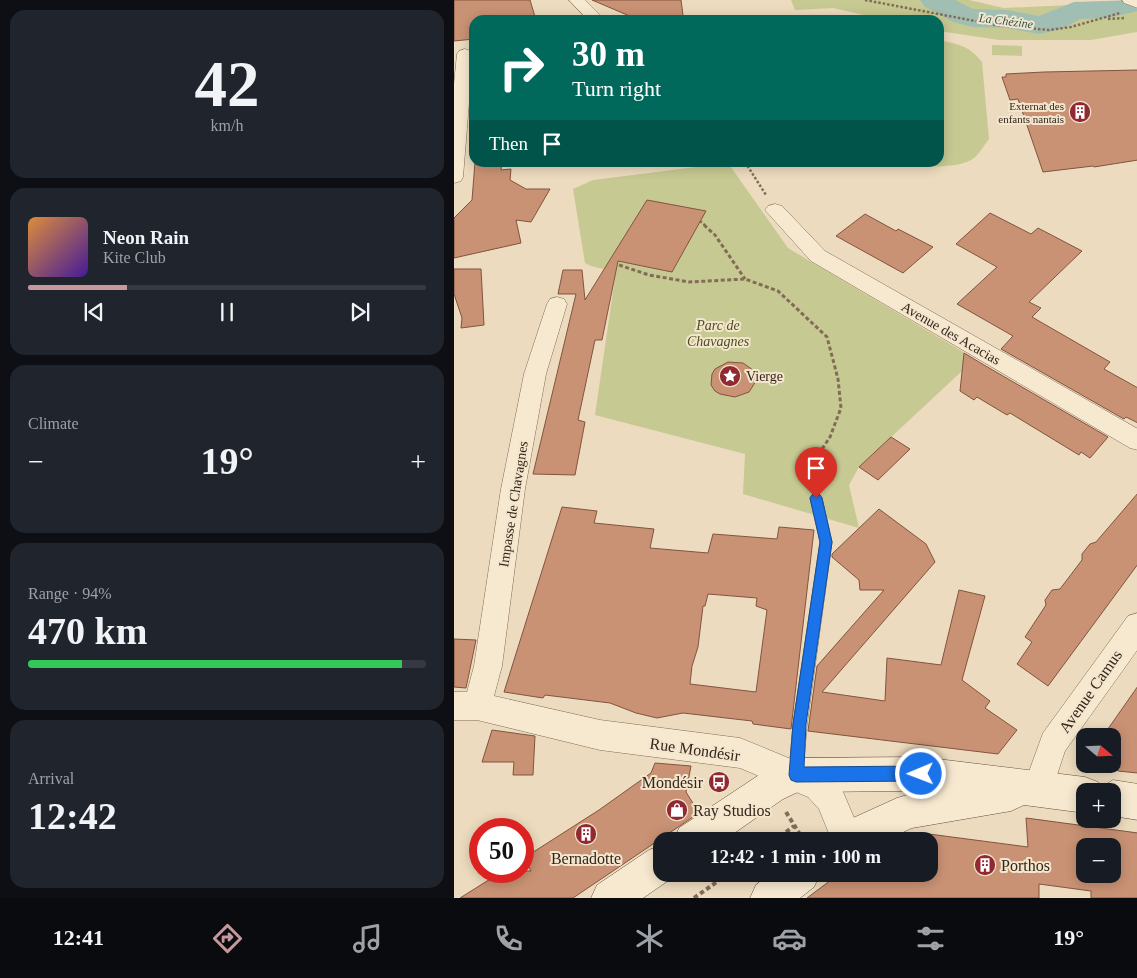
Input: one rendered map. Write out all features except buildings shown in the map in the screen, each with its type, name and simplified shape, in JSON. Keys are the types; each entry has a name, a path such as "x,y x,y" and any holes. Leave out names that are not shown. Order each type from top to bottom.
{"main road":[{"name":"Rue Mondésir","path":"796,775 921,774 1076,794"},
{"path":"705,832 771,787 796,775"},
{"path":"863,832 910,811 1038,788"},
{"path":"1121,799 1137,802"},
{"path":"610,898 653,868"},
{"path":"769,898 790,882"}],"street":[{"path":"576,0 592,15"},
{"path":"454,177 465,54"},
{"name":"Avenue des Acacias","path":"775,210 818,256 1137,441"},
{"name":"Impasse de Chavagnes","path":"466,706 488,666 513,489 535,374 556,304"},
{"name":"Avenue Camus","path":"1038,788 1053,743 1137,625"},
{"name":"Rue Mondésir","path":"466,706 600,735 740,753 796,775"},
{"path":"796,775 819,786 830,798 842,832"}],"lane":[{"path":"796,775 800,724 826,542 816,498"}],"path":[{"path":"865,0 944,15"},
{"path":"944,15 996,25 1049,30 1104,19 1121,13"},
{"path":"1104,19 1129,18"},
{"path":"748,167 775,210"},
{"path":"700,221 715,235 745,279"},
{"path":"619,265 649,275 688,282 745,279 778,291 827,337 838,379 841,408 830,438 810,467 816,498"},
{"path":"786,832 794,826"},
{"path":"694,898 717,882"}],"green space":[{"path":"791,0 969,0 1004,8 1137,2 1137,32 1091,40 999,40 944,32 944,15 864,15 833,8 795,10"},
{"path":"944,41 963,46 973,52 982,62 989,139 974,158 957,165 945,166"},
{"path":"992,45 1022,46 1022,56 992,55"},
{"name":"Parc de Chavagnes","path":"696,167 731,167 788,248 970,356 963,362 962,371 859,467 849,485 859,528 743,494 745,454 595,415 616,271 585,263 573,189 593,180"}],"waterway":[{"name":"La Chézine","path":"934,0 963,16 1007,19 1039,25 1052,23 1074,11 1108,9 1138,2"}],"place":[{"name":"Externat des enfants nantais","path":"1080,112"},
{"name":"Vierge","path":"730,376"},
{"name":"Mondésir","path":"719,782"},
{"name":"Ray Studios","path":"677,810"},
{"name":"Bernadotte","path":"586,834"},
{"name":"Porthos","path":"985,865"}],"route":[{"path":"816,498 826,542 800,724 796,775 921,774"}]}
